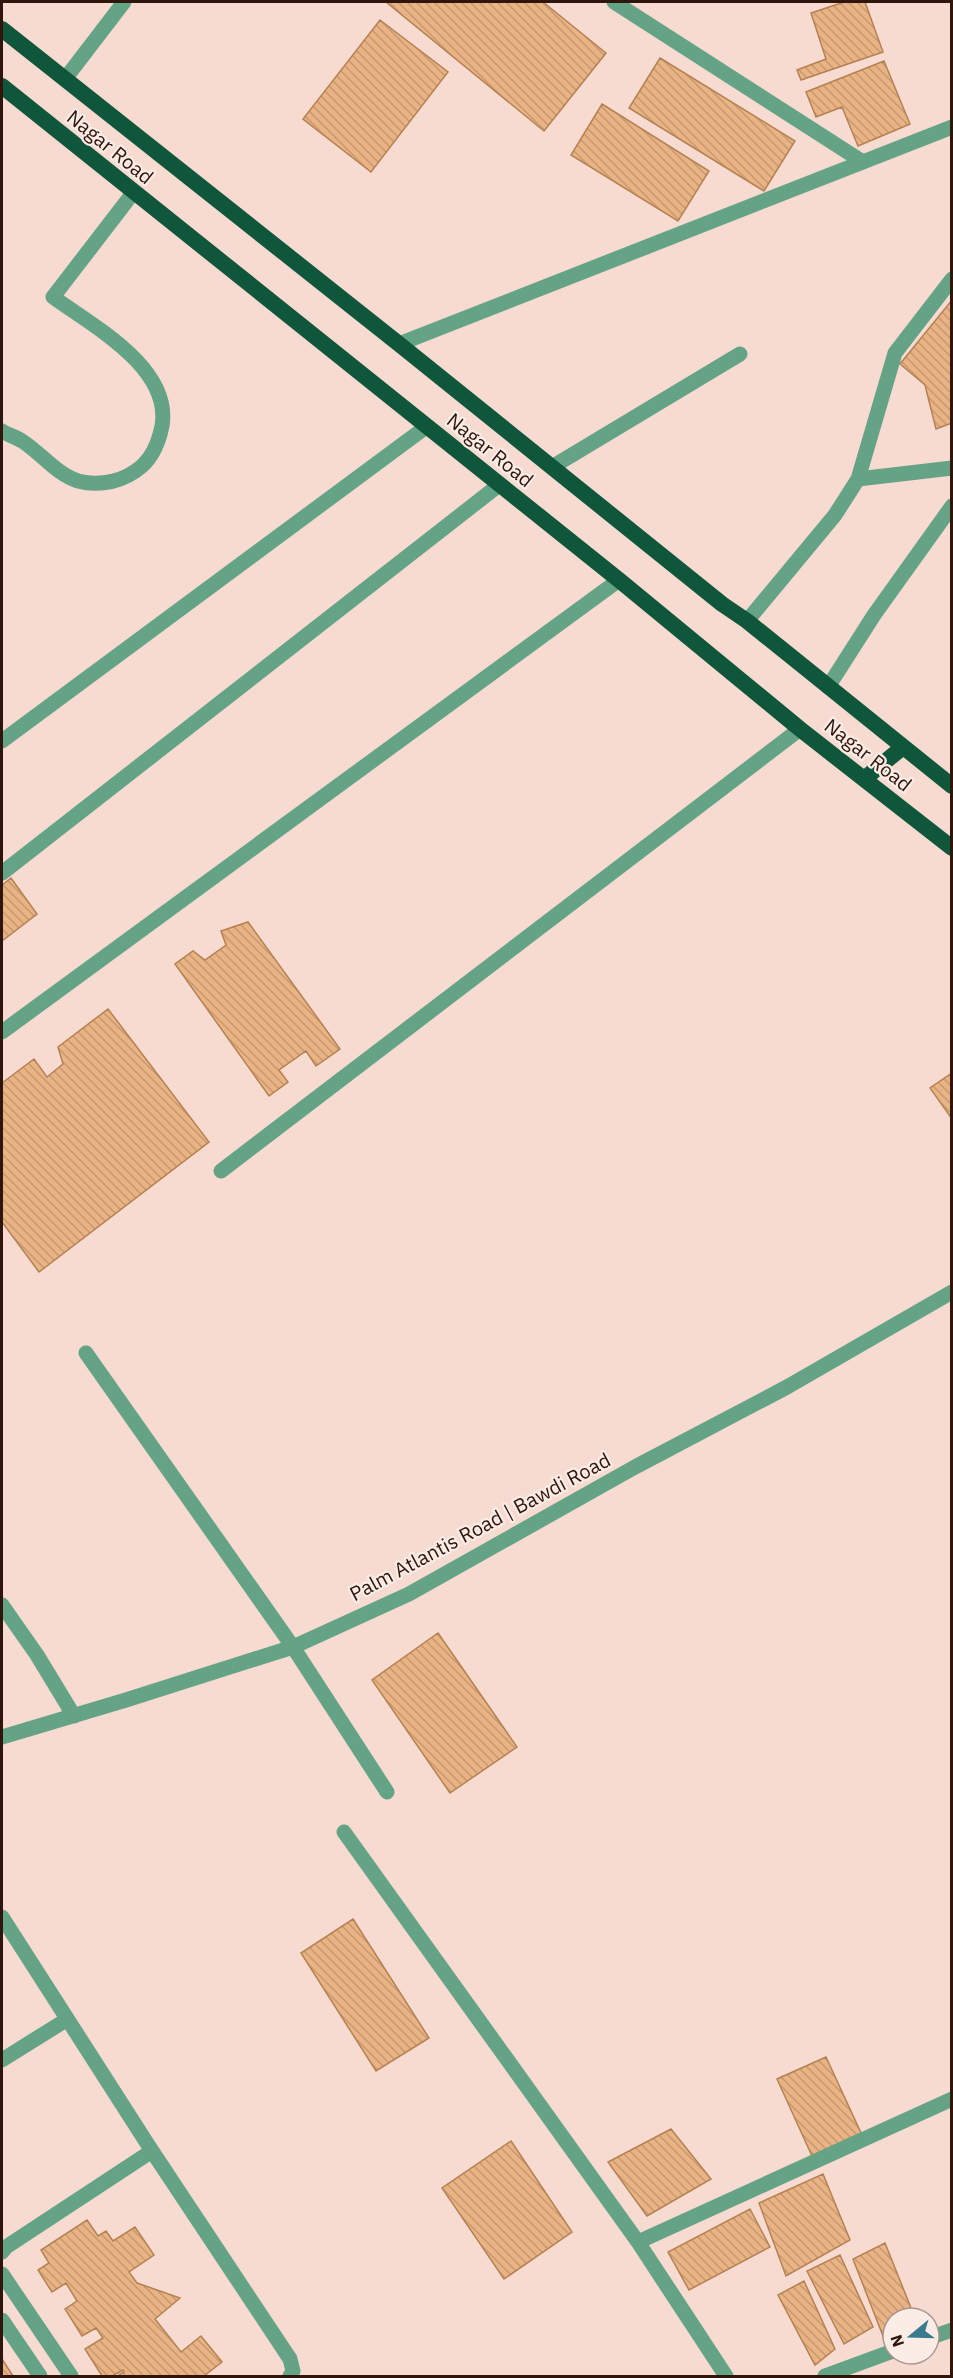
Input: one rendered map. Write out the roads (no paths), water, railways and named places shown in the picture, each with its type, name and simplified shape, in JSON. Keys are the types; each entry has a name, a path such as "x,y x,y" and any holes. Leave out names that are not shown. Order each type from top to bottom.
{"highway":[{"name":"Nagar Road","path":"2,29 951,786"},
{"name":"Nagar Road","path":"2,86 951,848"},
{"path":"864,779 903,747"}],"street":[{"path":"65,80 124,2"},
{"path":"614,2 863,162"},
{"path":"399,344 951,127"},
{"path":"2,431 23,442 49,464 78,481 104,483 126,479 144,464 159,442 163,418 162,398 147,371 118,344 53,297 133,193"},
{"path":"747,621 835,515 858,479 895,353 951,279"},
{"path":"552,467 740,354"},
{"path":"2,741 426,427"},
{"path":"858,479 951,468"},
{"path":"2,873 499,485"},
{"path":"828,687 874,615 951,506"},
{"path":"2,1032 618,580"},
{"path":"221,1171 800,729"},
{"name":"Palm Atlantis Road | Bawdi Road","path":"2,1737 293,1647 410,1594 635,1467 787,1387 951,1293"},
{"path":"86,1353 293,1647 387,1792"},
{"path":"2,1605 37,1655 74,1716"},
{"path":"344,1832 638,2242 726,2376"},
{"path":"2,1917 66,2020 290,2359 293,2371 290,2376"},
{"path":"2,2060 66,2020"},
{"path":"638,2242 951,2098"},
{"path":"2,2252 6,2247 152,2151"},
{"path":"2,2274 71,2376"},
{"path":"2,2320 40,2376"},
{"path":"825,2376 881,2355"}]}
